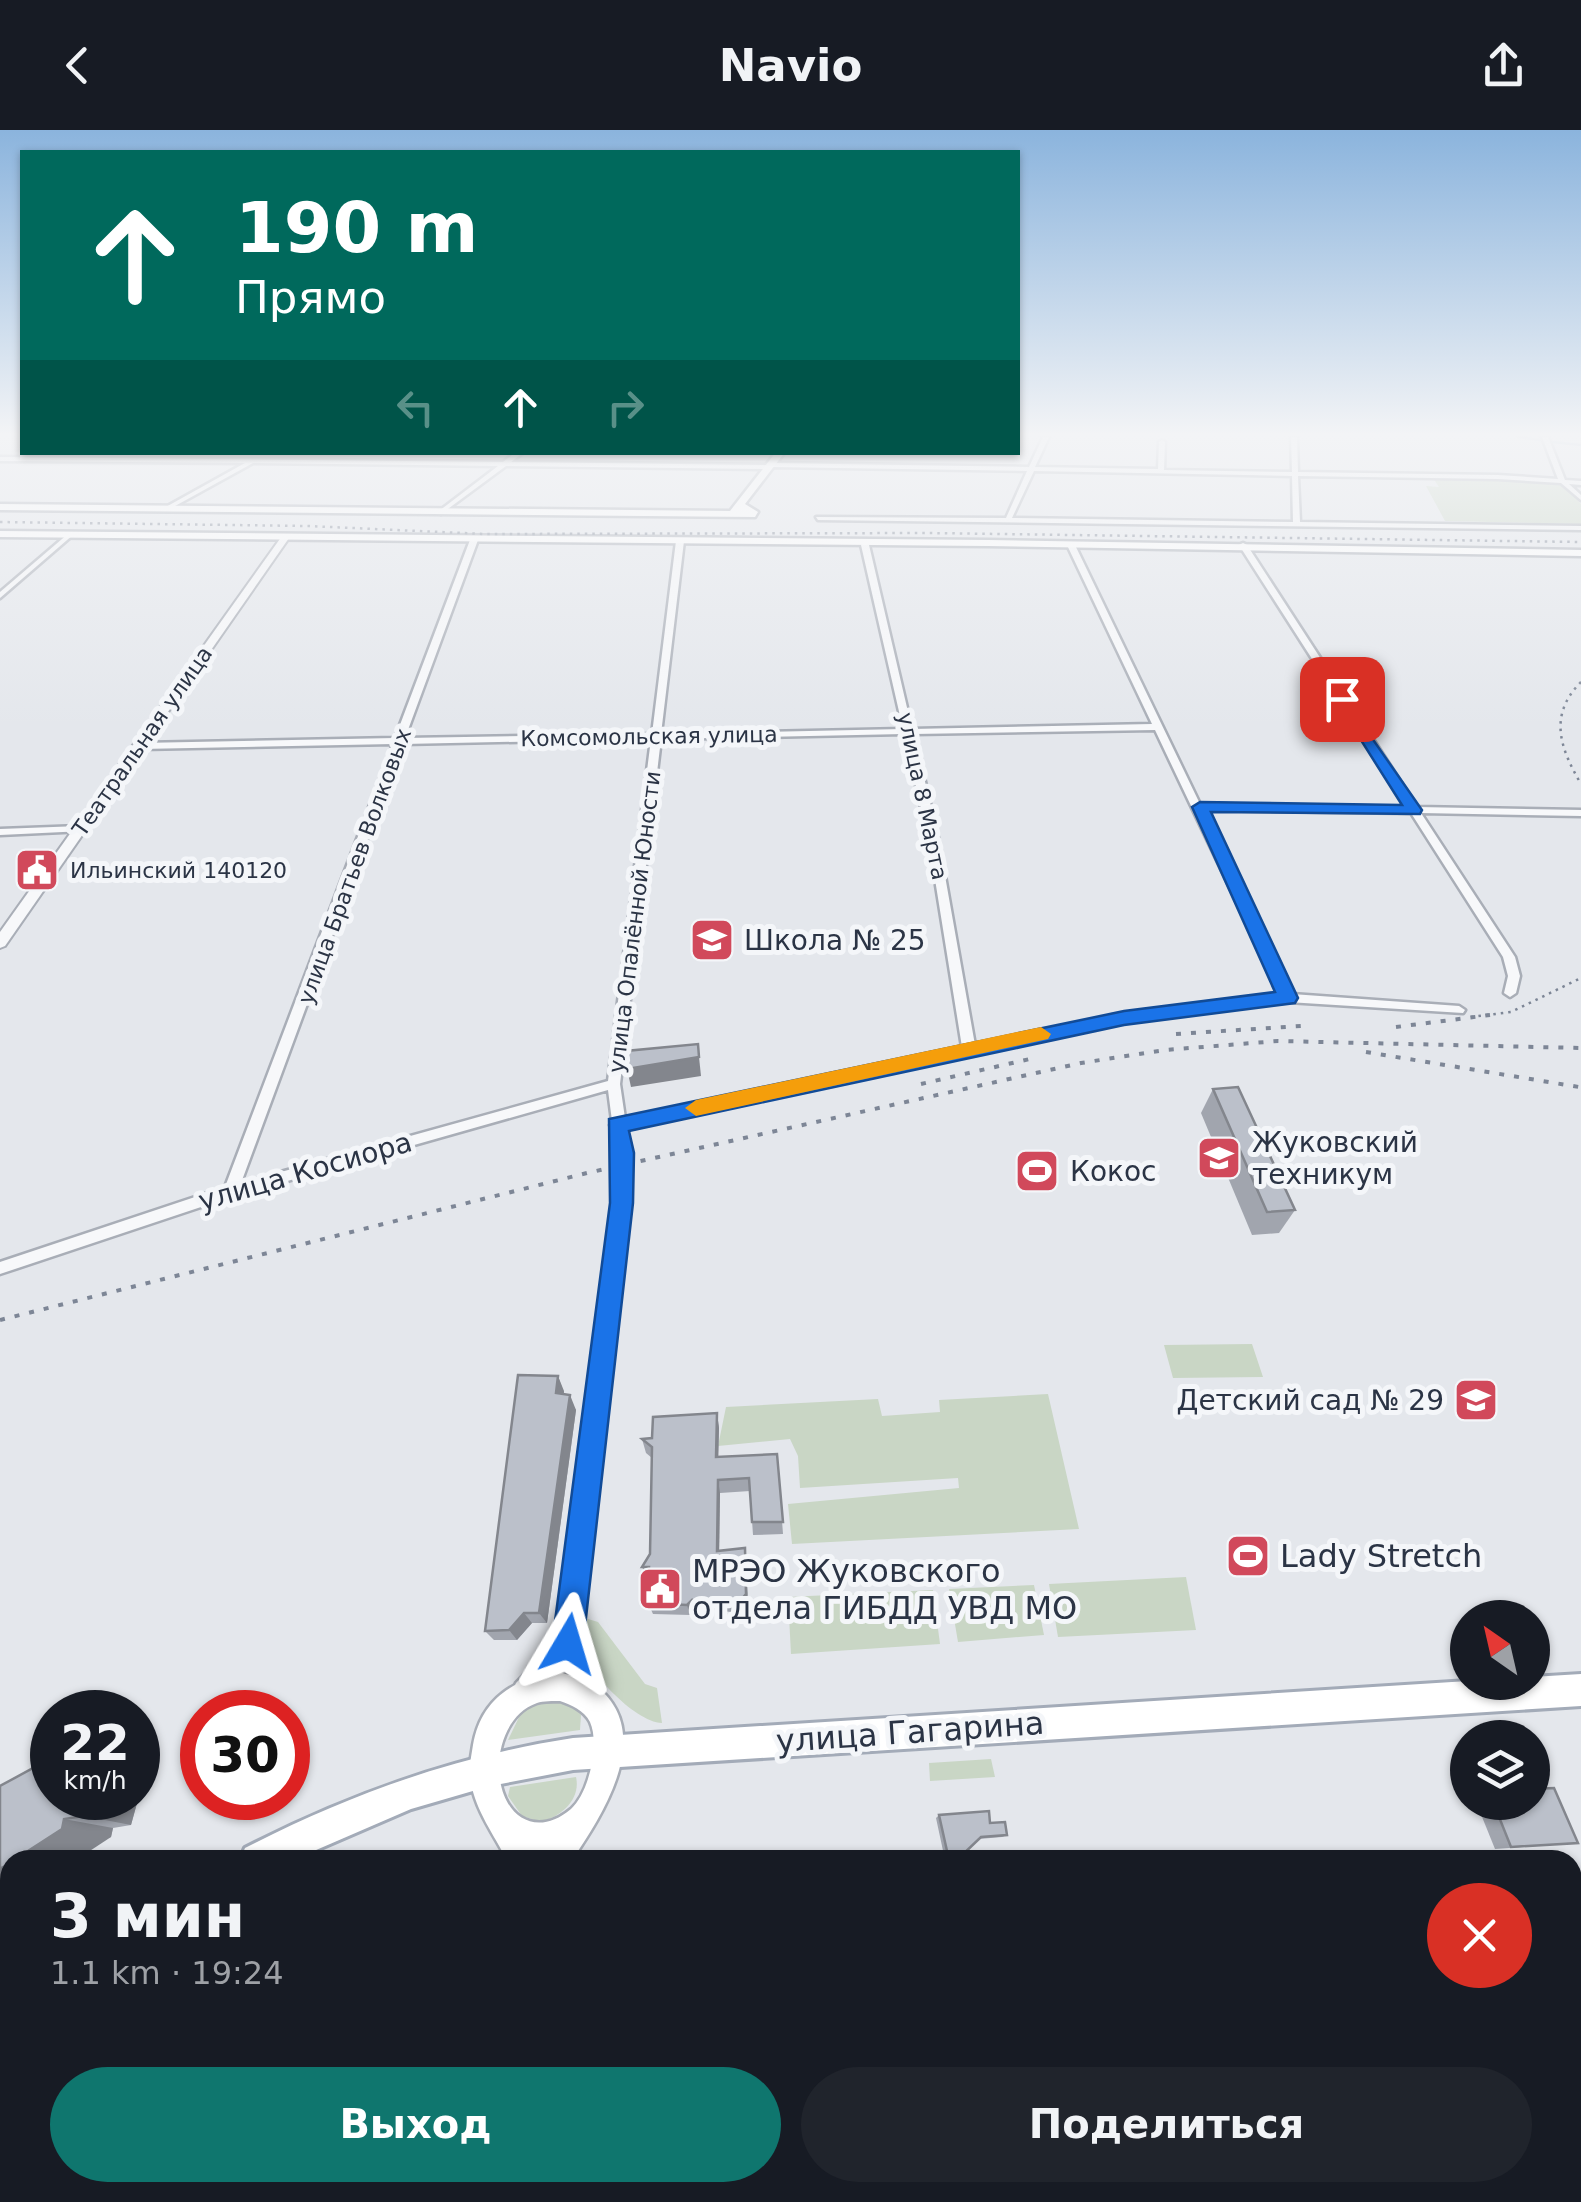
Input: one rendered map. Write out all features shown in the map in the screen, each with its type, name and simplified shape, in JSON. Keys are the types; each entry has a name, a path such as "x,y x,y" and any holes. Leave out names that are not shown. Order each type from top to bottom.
{"main road":[{"path":"0,534 865,545 1242,545 1581,552"},
{"path":"517,1850 491,1804 484,1770 490,1734 518,1696 542,1684 564,1684 594,1701 605,1724 607,1752 599,1788 561,1850"},
{"name":"улица Гагарина","path":"278,1850 367,1807 484,1770 607,1752 1581,1690"},
{"path":"504,1826 537,1838 560,1832 584,1814"}],"street":[{"path":"0,596 71,534"},
{"name":"Театральная улица","path":"0,943 284,538"},
{"name":"улица Братьев Волковых","path":"231,1190 474,540"},
{"name":"улица Опалённой Юности","path":"568,1644 621,1203 623,1153 614,1084 680,541"},
{"path":"1071,544 1288,998"},
{"name":"улица 8 Марта","path":"865,545 911,732 969,1048"},
{"path":"1242,545 1509,957 1514,976 1510,993"},
{"name":"Комсомольская улица","path":"140,746 1159,727"},
{"path":"1200,807 1581,813"},
{"path":"0,832 80,829"},
{"path":"617,1125 1124,1018 1288,998 1459,1010"},
{"name":"улица Косиора","path":"0,1268 231,1190 614,1084"},
{"path":"518,1696 568,1644 594,1701"}],"green space":[{"path":"1252,1344 1263,1377 1173,1378 1164,1345"},
{"path":"1048,1394 1079,1529 792,1544 788,1504 959,1488 958,1478 800,1488 798,1456 790,1439 718,1446 726,1407 878,1399 882,1416 940,1412 939,1400"},
{"path":"1186,1577 1196,1630 1058,1637 1049,1584"},
{"path":"1034,1585 1044,1635 958,1642 949,1589"},
{"path":"933,1590 940,1644 791,1654 788,1597"},
{"path":"578,1616 598,1622 645,1684 657,1688 662,1723 638,1714 600,1678 582,1652"},
{"path":"545,1698 571,1702 581,1715 580,1730 508,1740 522,1711"},
{"path":"991,1759 995,1777 930,1781 929,1763"},
{"path":"576,1777 576,1792 568,1806 541,1822 522,1816 508,1796 510,1787"}],"building":[{"path":"698,1044 699,1057 627,1069 626,1051"},
{"path":"1238,1087 1295,1210 1267,1212 1213,1089"},
{"path":"518,1375 558,1376 556,1393 570,1395 539,1613 524,1613 509,1630 485,1631"},
{"path":"717,1413 716,1457 777,1454 783,1522 752,1522 749,1478 718,1480 717,1551 745,1548 746,1594 739,1602 710,1600 705,1606 701,1601 695,1605 692,1600 687,1605 648,1603 649,1567 642,1567 650,1554 652,1447 642,1439 652,1438 653,1417"},
{"path":"30,1770 30,1820 64,1820 62,1829 29,1850 0,1850 0,1786"},
{"path":"1550,1788 1554,1788 1578,1843 1511,1847 1500,1820 1550,1820"},
{"path":"989,1811 990,1823 1005,1822 1007,1835 981,1837 967,1850 947,1850 939,1815"}],"railway":[{"path":"478,534 621,534"},
{"path":"978,534 1581,542"},
{"path":"1581,682 1571,694 1561,719 1563,745 1581,784"},
{"path":"1471,1017 1511,1012 1581,978"},
{"path":"1396,1027 1490,1015"},
{"path":"1176,1034 1301,1026"},
{"path":"0,1320 587,1173 1081,1063 1165,1050 1278,1041 1581,1048"},
{"path":"1366,1052 1579,1087"},
{"path":"921,1084 1034,1058"}],"slow traffic":[{"path":"696,1108 1041,1034"}],"place":[{"name":"Ильинский 140120","path":"37,870"},
{"name":"Школа № 25","path":"712,940"},
{"name":"Жуковский техникум","path":"1219,1158"},
{"name":"Кокос","path":"1037,1171"},
{"name":"Детский сад № 29","path":"1476,1400"},
{"name":"Lady Stretch","path":"1248,1556"},
{"name":"МРЭО Жуковского отдела ГИБДД УВД МО","path":"660,1589"}],"route":[{"path":"568,1644 621,1203 623,1153 617,1125 1124,1018 1288,998 1200,807 1414,810 1342,699"}]}
